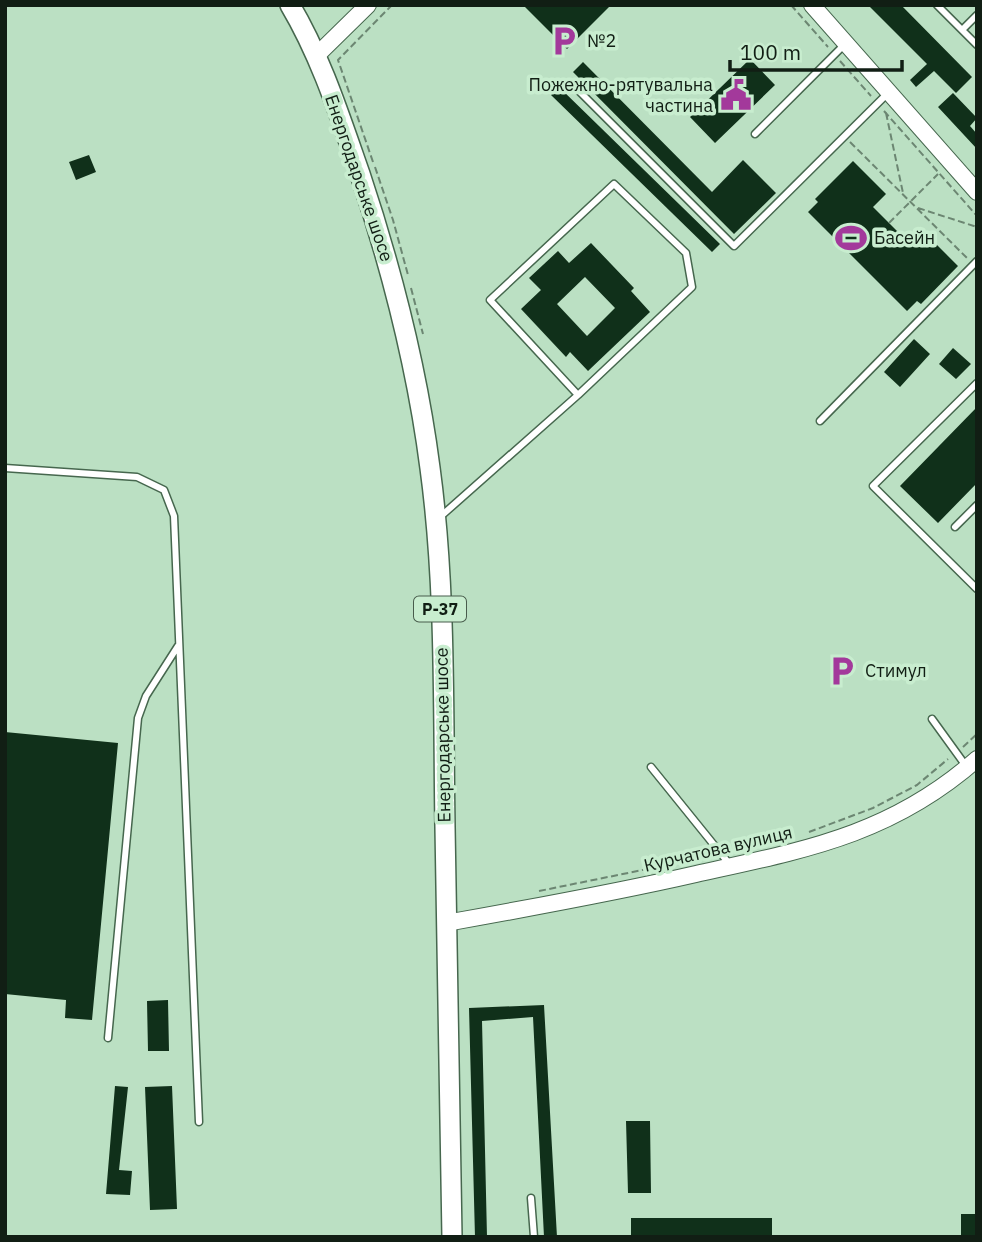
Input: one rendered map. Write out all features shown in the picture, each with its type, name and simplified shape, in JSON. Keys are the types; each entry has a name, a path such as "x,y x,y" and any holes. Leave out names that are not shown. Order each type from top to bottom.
{"main road":[{"name":"Енергодарське шосе","path":"290,5 316,56 340,116 380,233 402,313 419,396 436,521 442,662 452,1237"}],"street":[{"path":"316,56 368,5"},
{"path":"812,5 977,192"},
{"name":"Курчатова вулиця","path":"446,923 591,897 816,847 863,831 917,804 972,763"}],"lane":[{"path":"937,5 977,46"},
{"path":"962,30 977,15"},
{"path":"755,134 845,43"},
{"path":"572,84 734,246 888,93"},
{"path":"436,521 578,395 692,288 686,253 614,184 490,300 578,395"},
{"path":"820,421 975,262"},
{"path":"977,383 873,486 977,589"},
{"path":"5,468 137,477 164,490 174,516 199,1122"},
{"path":"955,527 977,505"},
{"path":"108,1038 138,718 146,696 179,644"},
{"path":"932,719 957,752 972,763"},
{"path":"651,767 732,867"},
{"path":"531,1198 534,1237"}],"path":[{"path":"392,5 338,60 393,220 423,334"},
{"path":"885,112 903,194"},
{"path":"844,136 975,262"},
{"path":"889,223 939,173"},
{"path":"916,207 977,227"},
{"path":"799,835 884,803 917,785 977,734"},
{"path":"530,893 693,860"}],"building":[{"path":"523,5 611,5 567,49"},
{"path":"868,5 901,5 972,77 956,93 934,71 916,87 910,80 927,64"},
{"path":"750,59 775,85 715,143 690,117"},
{"path":"583,62 712,192 743,160 776,193 734,234 573,72"},
{"path":"559,87 720,244 712,252 551,95"},
{"path":"953,93 977,118 970,126 977,134 977,149 938,107"},
{"path":"89,155 96,172 76,180 69,162"},
{"path":"853,161 886,194 873,207 911,245 924,232 958,266 921,304 917,301 907,311 808,212 818,202 815,199"},
{"path":"591,243 634,288 631,291 650,312 588,371 570,352 566,357 521,309 541,290 529,278 558,251 569,263","holes":["585,277 615,308 587,336 557,304"]},
{"path":"914,339 930,354 900,387 884,372"},
{"path":"953,348 971,364 956,379 939,364"},
{"path":"977,407 977,483 938,523 900,486"},
{"path":"5,732 118,743 92,1020 65,1018 66,1000 5,994"},
{"path":"168,1000 169,1051 148,1051 147,1001"},
{"path":"544,1005 557,1237 544,1237 533,1017 482,1021 487,1237 475,1237 469,1008"},
{"path":"115,1086 128,1087 119,1170 132,1171 130,1195 106,1194"},
{"path":"172,1086 177,1209 150,1210 145,1087"},
{"path":"626,1121 650,1121 651,1193 628,1193"},
{"path":"961,1214 977,1214 977,1237 961,1237"},
{"path":"631,1218 772,1218 772,1237 631,1237"}],"place":[{"name":"№2","path":"564,41"},
{"name":"Пожежно-рятувальна частина","path":"736,95"},
{"name":"Басейн","path":"851,238"},
{"name":"Стимул","path":"842,671"}]}
